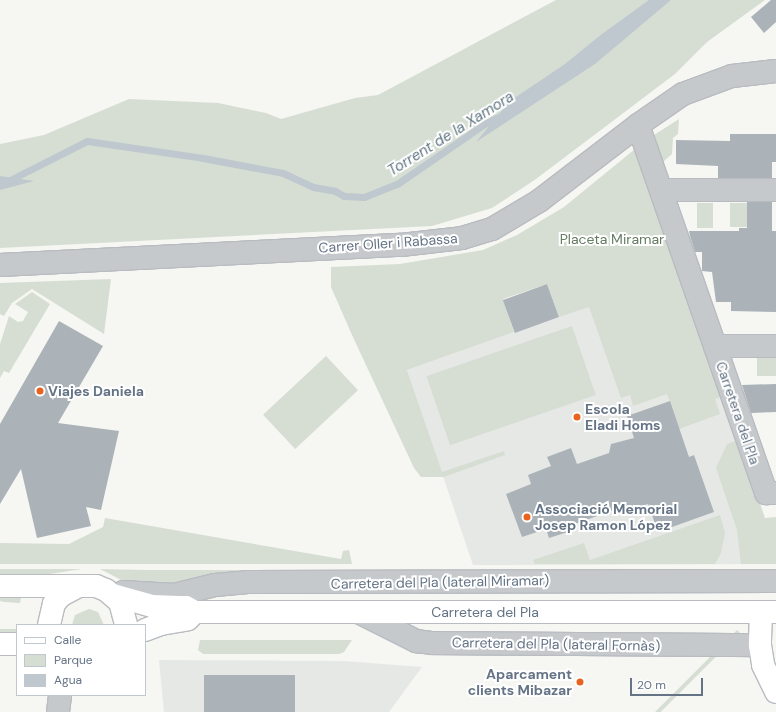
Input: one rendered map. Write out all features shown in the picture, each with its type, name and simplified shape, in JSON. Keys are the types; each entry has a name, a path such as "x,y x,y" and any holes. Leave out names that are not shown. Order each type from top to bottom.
{"main road":[{"path":"0,586 96,586 152,606 186,607 195,612 188,619 161,624 146,630"},
{"path":"48,624 54,604 60,596 76,587"},
{"path":"110,592 124,611 126,624"},
{"name":"Carretera del Pla","path":"195,612 768,612"},
{"path":"768,612 760,645 763,665 776,692"},
{"path":"0,644 16,644"}],"street":[{"name":"Carrer Oller i Rabassa","path":"0,265 401,245 462,238 492,230 539,201 638,125 683,94 732,76 776,71"},
{"name":"Carretera del Pla","path":"638,125 766,493 776,493"},
{"path":"661,190 776,190"},
{"name":"Carretera del Pla","path":"715,346 776,346"},
{"name":"Carretera del Pla (lateral Miramar)","path":"110,592 160,595 248,582 776,581"},
{"name":"Carretera del Pla (lateral Fornàs)","path":"360,613 416,641 433,643 760,645"},
{"path":"58,712 60,696"}],"shaded area":[{"name":"Escola Eladi Homs","path":"681,273 776,552 776,564 473,565 407,370"},
{"path":"159,660 343,661 422,667 389,712 164,712"}],"green space":[{"path":"556,0 765,0 707,42 675,74 536,179 492,208 432,226 0,248 0,144 44,135 129,99 218,103 266,113 281,119 355,98 378,95"},
{"path":"679,119 678,134 673,138 672,154 663,162 654,135"},
{"name":"Placeta Miramar","path":"635,149 723,396 715,399 720,414 679,429 667,394 633,406 630,395 621,398 589,307 559,317 547,284 503,299 514,332 407,370 442,472 504,451 505,455 444,477 421,477 414,468 331,287 331,267 400,264 483,250 517,235 564,207"},
{"path":"697,203 713,203 713,228 697,228"},
{"path":"730,203 747,203 747,227 730,227"},
{"path":"111,279 104,334 32,289 12,303 4,316 0,314 0,283"},
{"path":"32,292 50,304 9,373 4,371 0,378 0,344 9,316 18,322 23,321 28,312 15,304"},
{"path":"572,326 596,395 450,445 426,376"},
{"path":"326,356 358,390 295,449 263,415"},
{"path":"757,357 776,357 776,376 757,376"},
{"path":"738,440 765,518 776,517 776,564 741,564 737,530 716,468 727,444"},
{"path":"720,515 725,533 721,553 715,564 535,564 533,560 584,543 590,560"},
{"path":"105,518 341,559 343,551 349,550 352,564 0,564 0,543 69,544 103,527"},
{"path":"0,569 82,569 43,575 0,574"},
{"path":"100,569 304,570 186,588 131,585"},
{"path":"476,589 776,589 776,593 476,593"},
{"path":"234,590 377,592 234,594"},
{"path":"461,590 461,593 382,592"},
{"path":"0,596 21,598 20,603 0,601"},
{"path":"89,609 98,612 104,624 72,624 75,615"},
{"path":"0,629 16,629 16,633 0,633"},
{"path":"737,630 740,633 661,712 655,712"},
{"path":"200,640 352,640 344,652 339,654 203,654 198,650"}],"water":[{"path":"649,0 671,0 595,64 476,142 510,101 565,64 602,34"},
{"path":"0,176 34,181 0,190"}],"building":[{"path":"771,0 776,0 776,22 764,33 751,17"},
{"path":"730,134 776,134 776,162 772,162 772,178 718,178 718,166 676,164 676,140 730,141"},
{"path":"747,202 772,202 772,231 776,231 776,312 731,311 731,302 716,302 712,272 702,271 702,252 695,252 690,236 689,231 739,231 739,228 747,228"},
{"path":"547,284 559,317 515,333 503,300"},
{"path":"59,321 103,346 58,423 119,431 101,510 86,507 91,526 37,538 21,469 0,504 0,424"},
{"path":"776,384 776,412 751,413 742,385"},
{"path":"670,401 689,457 694,455 714,512 658,532 648,504 629,510 628,505 572,525 574,530 549,538 546,529 522,537 506,494 531,484 528,475 551,466 547,457 571,448 577,464 609,453 611,444 634,438 627,416"},
{"path":"204,675 295,675 295,712 204,712"}],"waterway":[{"name":"Torrent de la Xamora","path":"0,182 10,180 87,141 203,158 283,173 313,187 335,191 344,196 364,197 397,184 486,123 503,115"}],"place":[{"name":"Viajes Daniela","path":"40,391"},
{"name":"Escola Eladi Homs","path":"577,417"},
{"name":"Associació Memorial Josep Ramon López","path":"527,517"},
{"name":"Aparcament clients Mibazar","path":"580,682"}]}
